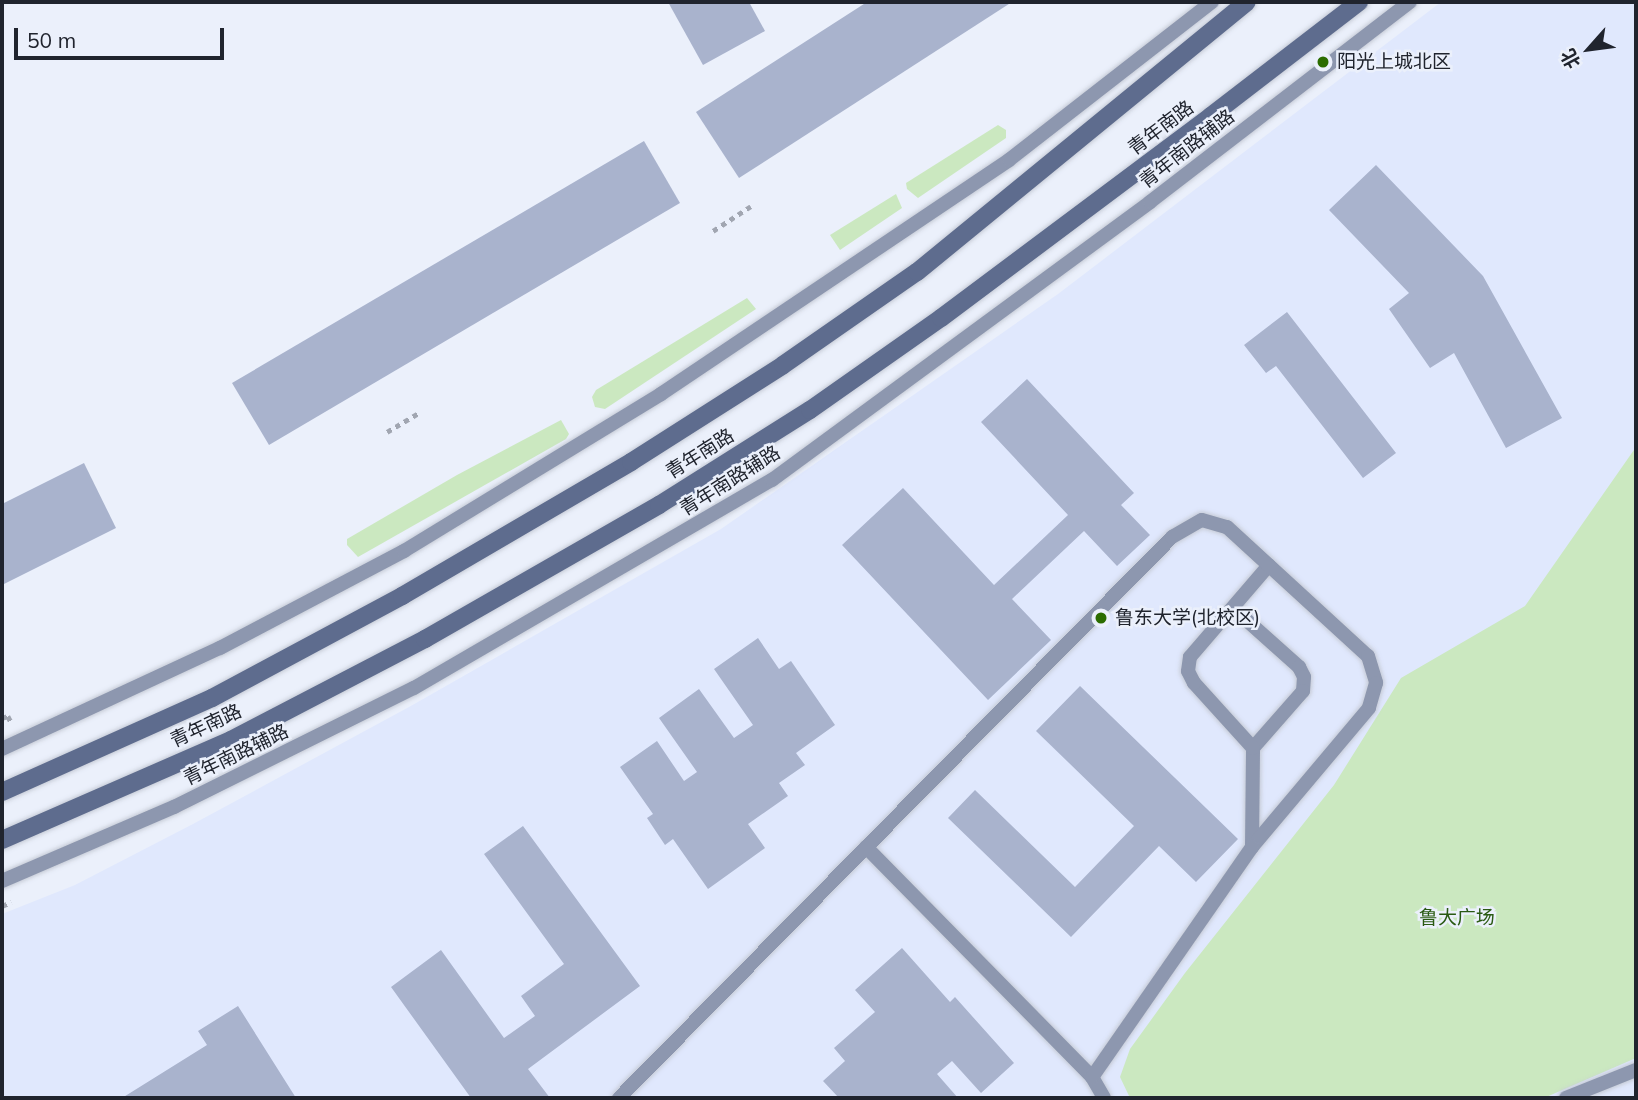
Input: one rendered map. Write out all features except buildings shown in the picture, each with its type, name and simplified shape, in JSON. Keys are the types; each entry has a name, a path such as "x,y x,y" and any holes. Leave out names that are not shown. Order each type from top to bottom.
{"main road":[{"name":"青年南路","path":"2,840 231,740 425,639 659,505 810,410 941,318 1212,117 1359,2"},
{"name":"青年南路","path":"2,792 212,698 402,596 631,461 783,365 917,272 1238,5"}],"lane":[{"path":"2,749 220,648 404,551 661,394 1009,160 1212,2"},
{"name":"青年南路辅路","path":"2,881 174,807 414,688 772,480 1150,202 1410,2"},
{"path":"619,1098 1172,537 1202,520 1227,527 1368,656 1376,683 1369,708 1252,847 1092,1077"},
{"path":"1252,847 1252,748 1194,683 1188,671 1190,657 1269,565"},
{"path":"1233,608 1299,667 1304,677 1303,691 1252,748"},
{"path":"866,847 1092,1077 1099,1096"},
{"path":"1566,1098 1636,1070"}],"path":[{"path":"713,231 751,206"},
{"path":"387,432 419,413"},
{"path":"3,717 8,716 13,726"}],"shaded area":[{"name":"鲁东大学(北校区)","path":"1441,2 1636,2 1636,1098 2,1098 2,914 75,885 193,824 409,707 721,529 1058,294"}],"green space":[{"path":"998,125 1006,130 1006,138 918,198 907,189 906,183"},
{"path":"896,194 902,208 840,250 830,235"},
{"path":"747,298 756,309 605,409 595,407 592,397 596,390"},
{"path":"561,420 569,434 566,439 358,557 347,545 347,539 457,475"},
{"name":"鲁大广场","path":"1636,447 1636,1058 1544,1098 1130,1098 1120,1077 1130,1049 1185,973 1334,785 1401,678 1525,606"}],"place":[{"name":"阳光上城北区","path":"1323,62"},
{"name":"鲁东大学(北校区)","path":"1101,618"}]}
